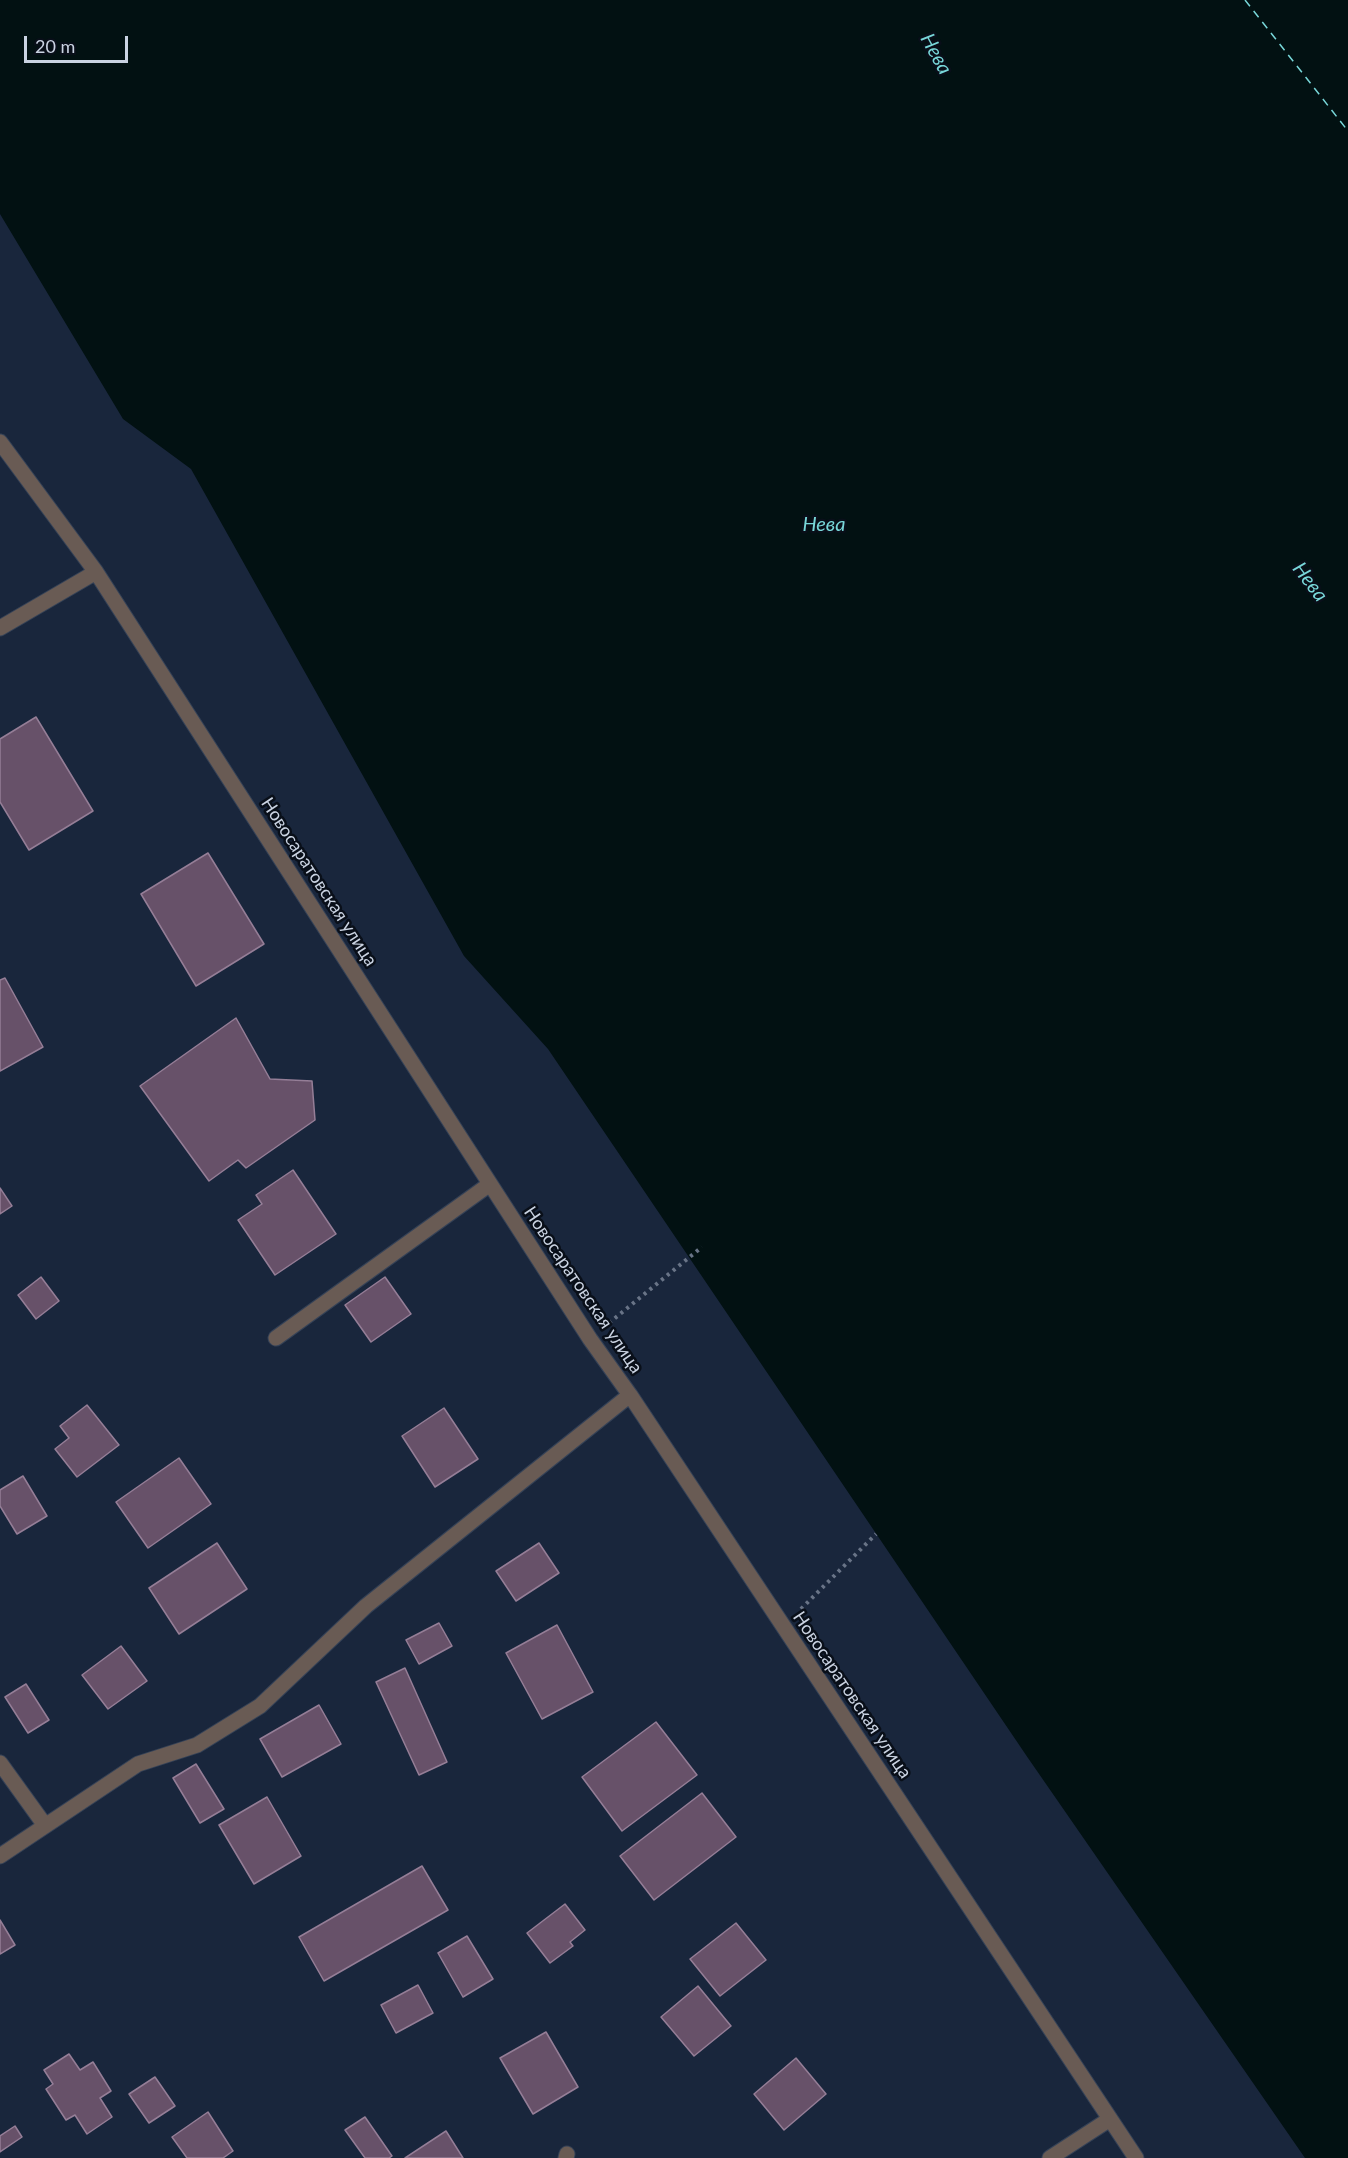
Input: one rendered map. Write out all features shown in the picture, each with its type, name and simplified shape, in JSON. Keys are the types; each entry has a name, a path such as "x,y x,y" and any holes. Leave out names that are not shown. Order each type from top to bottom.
{"street":[{"name":"Новосаратовская улица","path":"0,442 96,572 590,1339 630,1395 1136,2158"},
{"path":"0,628 96,572"},
{"path":"276,1338 490,1184"},
{"path":"0,1856 44,1824 138,1764 197,1745 260,1706 366,1606 630,1395"},
{"path":"0,1763 44,1824"},
{"path":"1050,2158 1110,2119"}],"path":[{"path":"590,1339 702,1247"},
{"path":"784,1627 876,1534"}],"water":[{"name":"Нева","path":"0,0 1348,0 1348,2158 1305,2158 1028,1758 548,1049 464,956 191,469 123,419 0,214"}],"building":[{"path":"36,717 93,811 29,850 0,802 0,739"},
{"path":"208,853 264,944 196,986 141,894"},
{"path":"5,978 43,1047 0,1071 0,980"},
{"path":"236,1018 270,1079 312,1081 315,1120 246,1168 238,1160 209,1181 140,1086"},
{"path":"293,1170 336,1234 275,1275 238,1220 262,1204 256,1195"},
{"path":"0,1188 12,1206 0,1214"},
{"path":"41,1277 59,1301 36,1319 18,1295"},
{"path":"385,1277 411,1314 371,1342 345,1305"},
{"path":"87,1405 119,1445 77,1477 55,1449 69,1438 60,1426"},
{"path":"444,1408 478,1459 435,1487 402,1436"},
{"path":"179,1458 211,1504 148,1548 116,1502"},
{"path":"23,1476 47,1516 17,1534 0,1506 0,1490"},
{"path":"217,1543 247,1589 179,1634 149,1588"},
{"path":"539,1543 559,1573 516,1601 496,1571"},
{"path":"439,1623 452,1646 419,1664 406,1640"},
{"path":"557,1625 593,1692 542,1719 506,1653"},
{"path":"121,1646 147,1681 108,1709 82,1675"},
{"path":"405,1668 447,1762 419,1775 376,1682"},
{"path":"26,1684 49,1720 28,1733 5,1697"},
{"path":"319,1705 341,1744 282,1777 260,1739"},
{"path":"656,1722 697,1775 622,1831 582,1777"},
{"path":"196,1764 224,1809 200,1823 173,1778"},
{"path":"702,1793 736,1837 654,1900 620,1856"},
{"path":"267,1797 301,1856 254,1884 219,1825"},
{"path":"422,1866 448,1910 324,1981 299,1937"},
{"path":"565,1904 585,1930 570,1942 573,1946 550,1963 527,1933"},
{"path":"0,1920 15,1945 0,1954"},
{"path":"736,1923 766,1960 720,1996 690,1959"},
{"path":"467,1936 493,1979 463,1997 438,1953"},
{"path":"418,1985 433,2013 396,2033 381,2005"},
{"path":"698,1986 731,2026 694,2056 661,2017"},
{"path":"546,2032 578,2087 533,2114 500,2058"},
{"path":"69,2054 80,2070 93,2062 111,2091 100,2098 112,2117 87,2134 75,2115 66,2120 46,2089 53,2084 44,2070"},
{"path":"796,2058 826,2094 784,2130 754,2094"},
{"path":"155,2077 175,2106 149,2123 129,2094"},
{"path":"208,2112 233,2151 223,2158 187,2158 172,2137"},
{"path":"365,2117 392,2156 389,2158 365,2158 345,2130"},
{"path":"15,2126 22,2137 0,2152 0,2136"},
{"path":"446,2131 463,2158 405,2158"}],"ferry route":[{"path":"1245,0 1348,131"}]}
